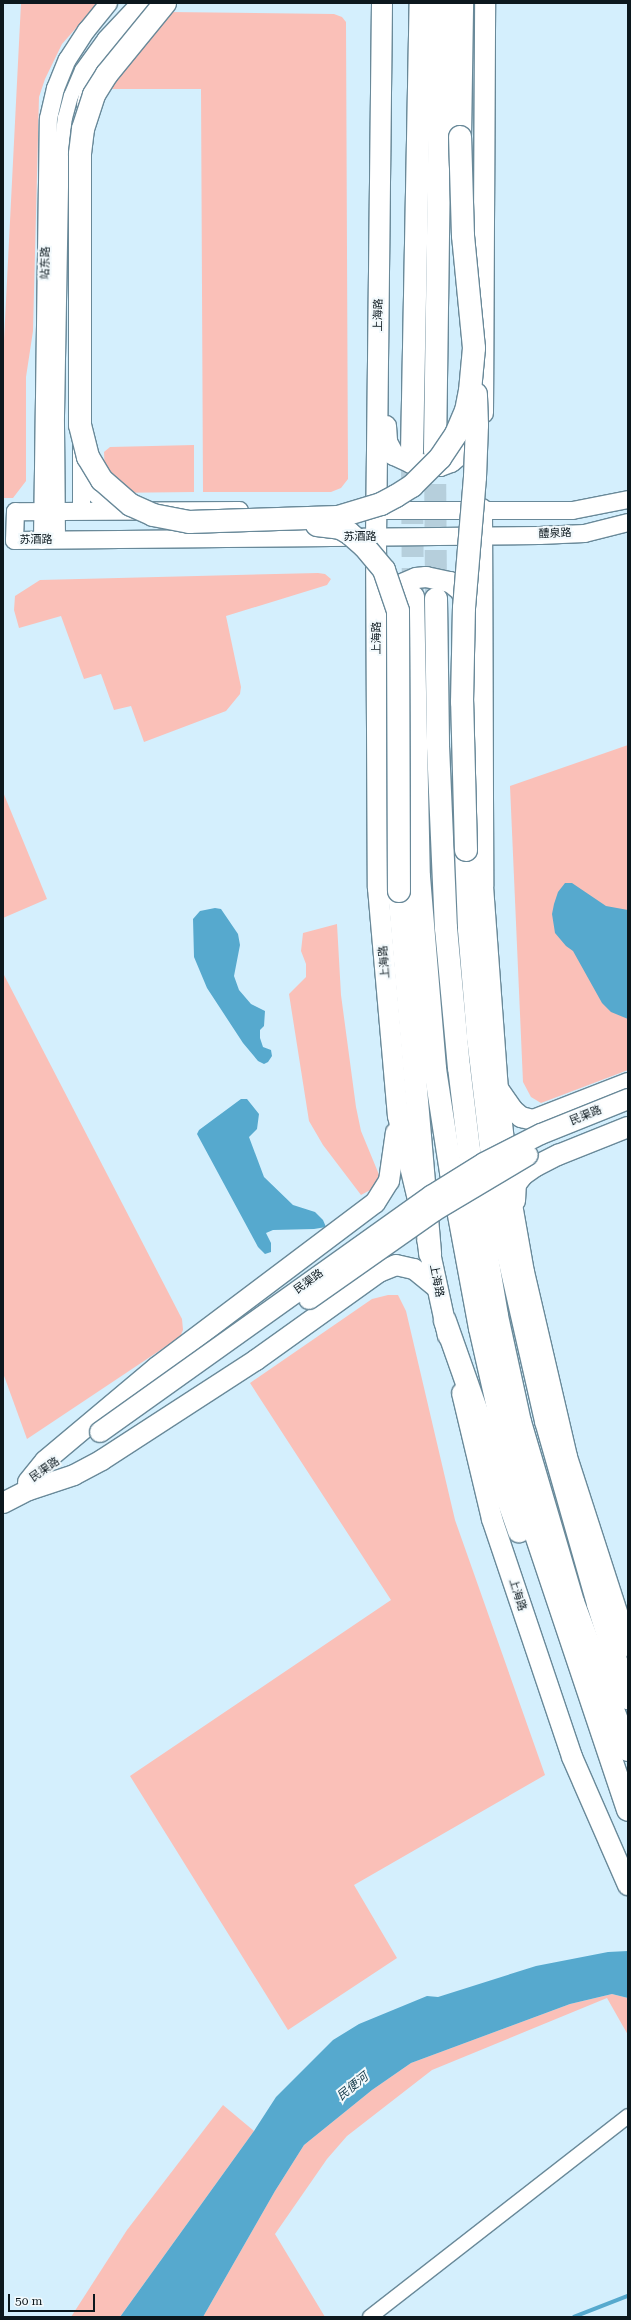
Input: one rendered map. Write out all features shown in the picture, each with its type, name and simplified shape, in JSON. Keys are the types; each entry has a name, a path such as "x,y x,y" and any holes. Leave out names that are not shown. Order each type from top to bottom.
{"highway":[{"path":"165,3 108,74 94,95 83,129 80,154 80,425 88,457 102,480 131,505 153,515 189,522 338,517 381,504 412,486 440,458 462,422 470,391 474,348"},
{"path":"412,452 421,3"},
{"path":"435,451 442,3"},
{"path":"462,3 460,137 464,236 474,348 477,425 464,608 462,702 469,929 478,1037 495,1181 504,1236 546,1421 628,1698"},
{"path":"228,520 340,528 349,533 364,546 384,570 398,611 399,891 430,1254"},
{"path":"413,597 419,877 435,1069 451,1172 480,1328 499,1412 528,1511 626,1805"},
{"path":"436,599 438,746 446,928 459,1067 469,1150 497,1316 520,1422 573,1602 628,1750"},
{"path":"444,1321 592,1740 626,1805"}],"main road":[{"name":"上海路","path":"382,3 380,300 376,510 378,888 398,1116 430,1254 436,1287 492,1519 572,1758 628,1885"},
{"path":"485,3 484,303 481,536 483,886 498,1089 515,1223 524,1272 567,1457 628,1646"},
{"path":"380,300 387,442 394,455 411,463 423,466 440,466 451,462 467,449 471,439 484,303"},
{"path":"377,700 380,619 384,600 395,587 416,578 439,578 450,582 460,590 468,604 482,693"},
{"path":"498,1089 513,1110 521,1117 533,1120 628,1083"},
{"name":"民渠路","path":"103,1437 431,1196 484,1163 541,1134 628,1099"},
{"name":"民渠路","path":"7,1501 434,1212 539,1150 628,1113"},
{"path":"29,1486 45,1461 158,1367 376,1203 389,1181 398,1116"},
{"path":"515,1223 516,1184 523,1175 558,1155 628,1127"},
{"path":"29,1486 74,1475 102,1460 256,1360 379,1272 396,1265 414,1269 436,1287"}],"street":[{"name":"站东路","path":"50,540 48,118 55,88 67,59 86,30 108,3"},
{"path":"50,510 57,416 62,141 65,118 71,96 82,70 105,38 138,3"},
{"path":"81,510 86,96 91,76 104,54 138,16 154,3"},
{"path":"81,473 87,486 112,510"},
{"name":"醴泉路","path":"482,508 572,510 628,499"},
{"name":"苏酒路","path":"481,536 14,540 9,511 376,510 482,508"},
{"name":"醴泉路","path":"481,536 584,532 628,522"},
{"path":"370,2317 628,2116"}],"shaded area":[{"path":"21,3 98,3 62,44 45,79 39,97 33,331 26,377 26,481 13,498 3,498 3,360"},
{"path":"170,12 334,14 342,17 346,22 348,479 341,488 331,492 203,492 201,89 107,89"},
{"path":"194,445 194,492 106,493 104,452 110,447"},
{"path":"325,574 331,579 327,585 226,616 241,687 240,694 226,711 144,742 131,706 114,710 101,674 84,679 61,616 19,628 14,610 15,596 40,580"},
{"path":"628,745 628,1070 541,1103 531,1097 523,1082 510,786"},
{"path":"3,792 47,899 3,918"},
{"path":"337,924 341,995 356,1107 361,1131 380,1177 372,1189 361,1195 323,1145 309,1121 289,994 306,977 306,964 301,951 303,933"},
{"path":"3,973 182,1319 183,1330 180,1337 27,1439 3,1373"},
{"path":"388,1295 398,1295 406,1311 455,1520 545,1775 354,1885 397,1958 288,2030 130,1776 391,1600 250,1383 372,1299"},
{"path":"612,1994 628,1998 628,2035 607,1998 432,2070 347,2136 327,2159 275,2234 325,2317 203,2317 275,2191 304,2145 372,2090 411,2063 570,2004"},
{"path":"223,2105 254,2131 120,2317 71,2317 127,2230"}],"water":[{"path":"565,883 572,883 606,906 628,910 628,1019 611,1012 602,1003 573,951 566,946 555,933 552,914 554,904 558,892"},
{"path":"215,908 221,909 238,934 240,945 234,976 239,990 251,1004 265,1011 264,1026 260,1030 260,1038 263,1047 271,1050 272,1056 268,1062 264,1064 258,1061 243,1043 207,988 194,957 193,919 200,911"},
{"path":"241,1099 247,1099 259,1114 257,1129 249,1137 264,1177 293,1205 315,1212 323,1220 326,1227 314,1229 273,1230 266,1233 271,1243 271,1252 265,1254 258,1247 197,1134 199,1130"},
{"name":"民便河","path":"628,1951 628,1998 612,1994 570,2004 411,2063 372,2090 304,2145 275,2191 203,2317 120,2317 254,2131 276,2097 333,2040 359,2024 427,1996 438,1997 536,1966 608,1952"}],"waterway":[{"path":"574,2317 628,2296"}],"tunnel":[{"path":"435,451 436,598"},
{"path":"412,469 413,597"}]}
